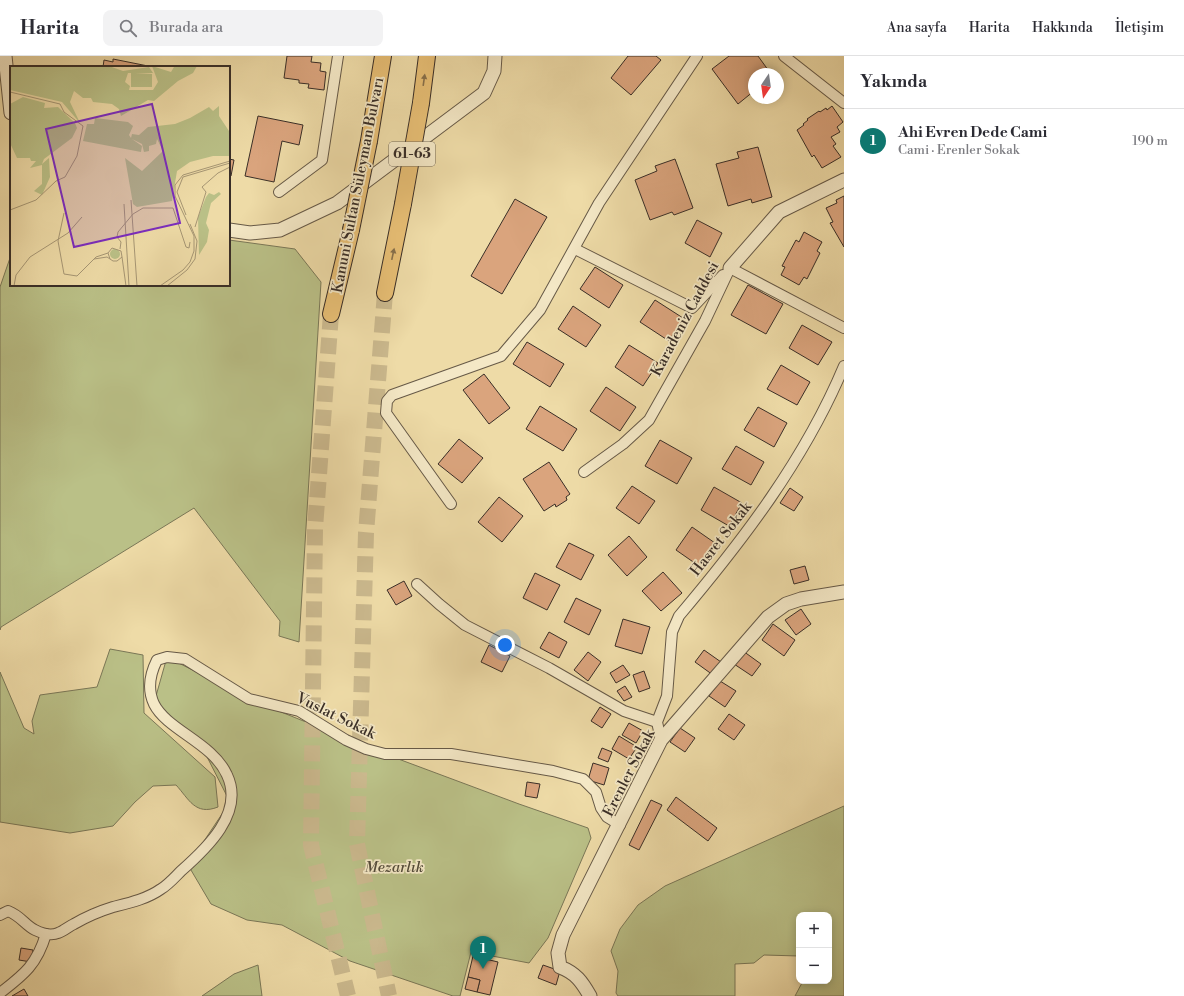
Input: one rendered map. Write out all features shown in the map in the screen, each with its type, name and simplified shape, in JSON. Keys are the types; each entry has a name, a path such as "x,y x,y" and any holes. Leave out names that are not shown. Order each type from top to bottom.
{"main road":[{"name":"Kanuni Sultan Süleyman Bulvarı","path":"332,314 369,141 383,56"},
{"name":"61-63","path":"385,292 403,204 421,103 427,56"}],"street":[{"path":"5,56 10,104"},
{"path":"279,192 322,160 338,56"},
{"path":"230,230 250,234 280,230 337,203 484,93 494,71 495,56"},
{"path":"451,504 386,413 387,401 392,395 500,356 540,310 599,203 697,56"},
{"path":"784,56 844,103"},
{"name":"Karadeniz Caddesi","path":"584,472 623,444 649,420 705,321 730,268 778,212 844,180"},
{"path":"575,249 692,308 730,268 844,328"},
{"name":"Hasret Sokak","path":"661,740 658,722 667,696 672,632 679,616 753,524 816,424 844,366"},
{"path":"418,584 439,604 465,625 549,668 624,711 658,722"},
{"name":"Erenler Sokak","path":"590,996 582,982 572,971 560,967 558,953 563,935 620,825 661,740 768,617 786,604 793,601 844,592"},
{"name":"Vuslat Sokak","path":"46,934 57,934 74,923 108,908 134,902 161,890 206,849 221,829 229,811 231,793 227,775 213,755 164,717 154,703 150,675 157,660 167,657 185,659 249,699 299,711 346,740 366,749 385,754 451,754 552,771 583,779 596,792 601,808 608,817 620,825"},
{"path":"0,915 8,911 18,915 34,930 46,934 41,951 25,974 0,993"}],"green space":[{"path":"230,240 295,249 321,282 299,642 279,636 280,621 194,508 1,627 0,630 0,287 10,258 10,286 230,286"},
{"path":"110,649 143,655 144,713 215,777 218,807 210,809 198,808 193,805 176,785 153,786 135,802 113,826 70,833 0,822 0,672 24,728 34,734 32,721 40,695 97,687"},
{"name":"Mezarlık","path":"167,657 249,699 385,754 588,828 591,838 548,938 529,963 471,952 460,996 453,996 350,961 282,925 247,920 211,904 188,865 230,802 201,745 154,703"},
{"path":"844,806 844,996 795,996 801,984 832,984 832,912 796,912 796,956 764,955 754,963 735,964 735,996 618,996 616,993 618,971 611,951 620,929 638,905 665,886"},
{"path":"258,965 262,996 202,996 234,974"}],"building":[{"path":"287,56 312,56 311,62 321,63 320,71 326,72 324,90 308,88 309,84 299,83 299,80 284,78"},
{"path":"628,56 656,56 661,60 631,95 611,78"},
{"path":"729,56 758,56 767,68 748,68 748,96 738,104 712,69"},
{"path":"113,59 148,66 103,66 104,60 113,62"},
{"path":"832,106 843,122 837,127 840,132 831,137 836,144 833,146 841,157 822,168 814,155 812,157 797,130 804,125 803,124 808,120 807,119 819,111 820,112 826,108 827,110"},
{"path":"258,116 303,125 299,145 282,141 274,182 245,176"},
{"path":"758,147 772,197 752,203 751,199 728,206 716,164 739,158 737,152"},
{"path":"230,159 234,160 230,176"},
{"path":"675,159 693,208 674,215 672,212 650,220 635,180 657,171 655,166"},
{"path":"844,196 844,247 830,223 833,222 826,208 837,203 836,200"},
{"path":"515,199 547,217 502,294 471,276"},
{"path":"697,220 722,233 710,257 685,243"},
{"path":"804,232 822,242 817,251 820,253 807,279 804,277 799,285 781,275 785,267 782,266 796,240 799,242"},
{"path":"595,267 623,285 609,308 580,289"},
{"path":"748,285 783,304 766,334 731,315"},
{"path":"655,300 683,318 669,341 640,322"},
{"path":"573,306 601,325 586,347 558,329"},
{"path":"802,325 832,342 818,365 789,348"},
{"path":"527,342 564,364 550,387 513,364"},
{"path":"629,345 658,363 643,386 615,367"},
{"path":"781,365 810,382 797,405 767,389"},
{"path":"484,374 510,408 489,424 463,390"},
{"path":"606,387 636,407 620,431 590,411"},
{"path":"540,406 577,429 563,451 526,429"},
{"path":"758,407 787,423 774,447 744,430"},
{"path":"459,439 483,458 462,483 438,464"},
{"path":"660,440 692,458 677,484 645,466"},
{"path":"736,446 764,462 751,485 722,469"},
{"path":"549,462 570,494 566,497 567,500 556,507 555,504 544,511 523,479"},
{"path":"632,486 655,501 639,524 616,508"},
{"path":"714,487 742,503 729,526 701,510"},
{"path":"790,488 803,497 794,511 780,503"},
{"path":"499,497 523,516 502,542 478,522"},
{"path":"692,527 715,543 699,566 676,550"},
{"path":"629,536 647,557 627,576 608,555"},
{"path":"569,543 594,555 581,580 556,567"},
{"path":"805,566 809,580 794,584 790,570"},
{"path":"663,572 682,593 661,611 642,591"},
{"path":"535,573 560,585 547,610 523,598"},
{"path":"404,581 412,596 396,605 387,590"},
{"path":"576,598 601,610 589,635 564,622"},
{"path":"801,609 811,624 796,635 785,620"},
{"path":"623,619 650,627 642,654 615,646"},
{"path":"773,624 795,640 784,656 762,640"},
{"path":"549,632 567,642 559,658 540,648"},
{"path":"489,645 510,656 502,672 481,662"},
{"path":"704,650 721,662 713,675 695,662"},
{"path":"743,651 761,664 752,676 734,664"},
{"path":"588,652 601,662 588,681 574,670"},
{"path":"623,665 630,675 616,683 610,673"},
{"path":"644,671 650,688 639,692 633,675"},
{"path":"720,681 736,691 725,707 709,696"},
{"path":"625,686 632,697 624,701 617,691"},
{"path":"600,707 611,714 602,728 591,721"},
{"path":"729,714 745,725 734,740 718,729"},
{"path":"629,723 643,731 636,743 622,735"},
{"path":"680,728 695,738 685,752 670,742"},
{"path":"619,736 637,747 629,759 612,749"},
{"path":"602,748 612,752 608,762 598,758"},
{"path":"593,763 609,768 604,785 588,780"},
{"path":"527,782 540,784 537,798 525,796"},
{"path":"676,797 717,828 708,841 667,810"},
{"path":"651,800 662,805 639,850 629,845"},
{"path":"21,948 33,950 31,962 19,960"},
{"path":"473,956 498,962 490,995 477,992 480,980 468,977"},
{"path":"543,965 560,971 556,985 538,978"},
{"path":"468,977 480,980 477,992 465,989"},
{"path":"24,989 28,996 12,996"}],"tunnel":[{"path":"385,293 366,533 357,844 389,996"},
{"path":"331,314 315,528 311,845 348,996"}],"place":[{"name":"Ahi Evren Dede Cami","path":"483,969"}]}
